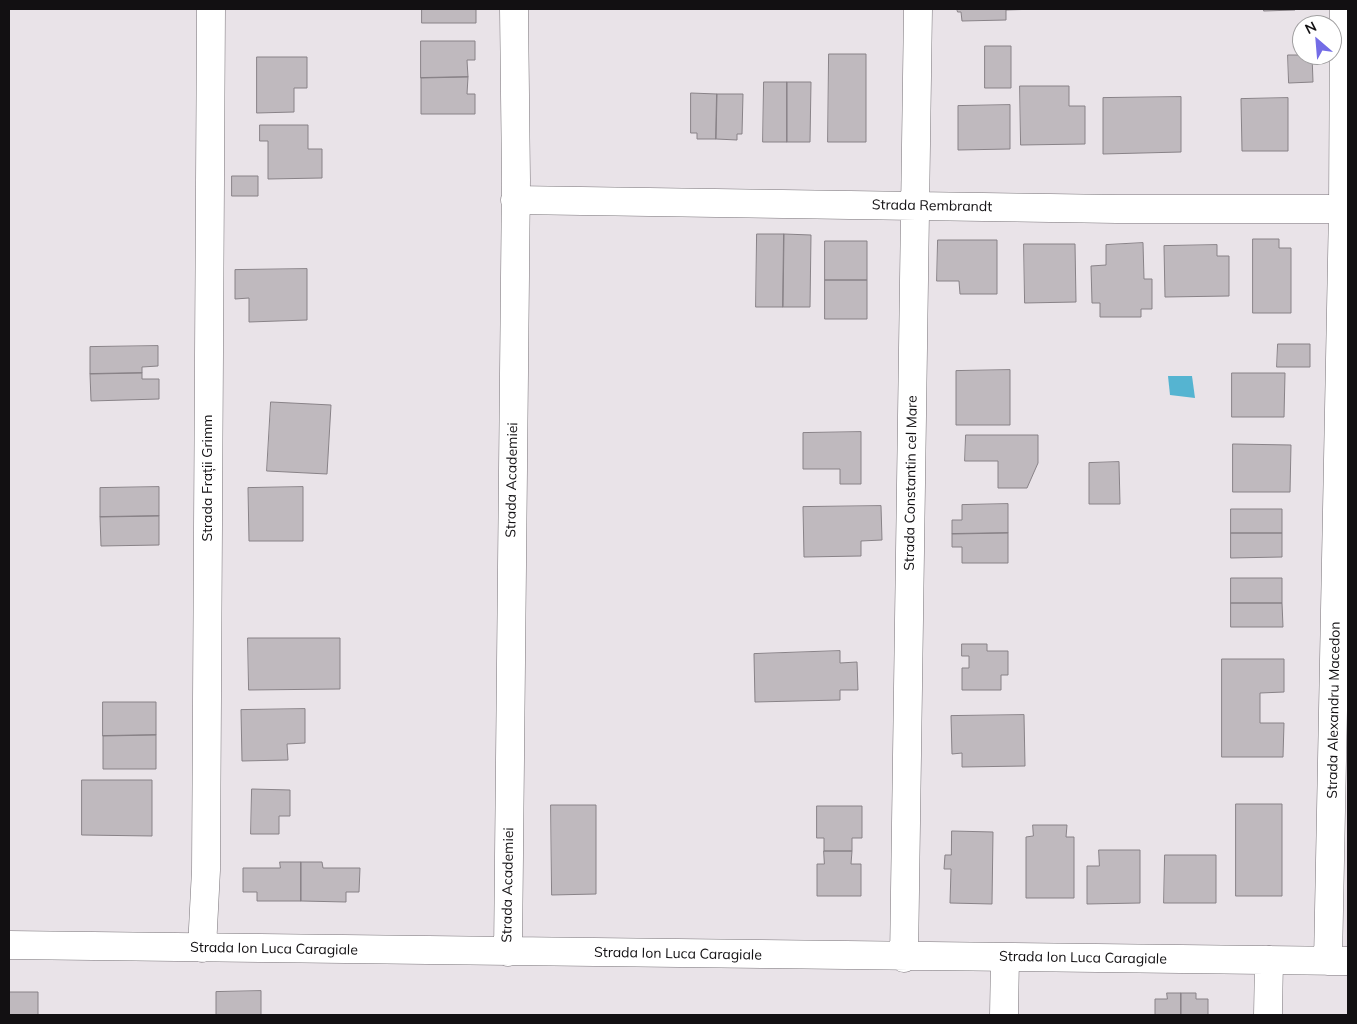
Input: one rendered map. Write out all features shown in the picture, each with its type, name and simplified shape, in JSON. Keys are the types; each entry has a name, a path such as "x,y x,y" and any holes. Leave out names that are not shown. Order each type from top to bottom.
{"street":[{"name":"Strada Frații Grimm","path":"202,948 206,870 211,9"},
{"name":"Strada Academiei","path":"508,952 515,200 514,9"},
{"name":"Strada Constantin cel Mare","path":"904,958 918,9"},
{"name":"Strada Alexandru Macedon","path":"1338,961 1346,209 1344,9"},
{"name":"Strada Rembrandt","path":"515,200 1117,209 1346,209"},
{"name":"Strada Ion Luca Caragiale","path":"9,945 904,958 1005,957 1338,961"},
{"path":"1004,1015 1005,957"},
{"path":"1268,1015 1269,960"}],"water":[{"path":"1168,376 1192,376 1195,398 1170,395"}],"building":[{"path":"422,9 476,9 476,23 422,23"},
{"path":"957,9 1038,9 1006,10 1006,20 962,21 961,12 958,12"},
{"path":"1264,9 1295,9 1295,10 1264,11"},
{"path":"421,41 475,41 475,60 467,60 468,77 421,78"},
{"path":"985,46 1011,46 1011,88 985,88"},
{"path":"829,54 866,54 866,142 828,142"},
{"path":"1288,55 1292,55 1292,65 1312,65 1313,82 1289,83"},
{"path":"257,57 307,57 307,88 294,88 294,112 257,113"},
{"path":"468,77 467,94 475,94 475,114 421,114 421,78"},
{"path":"764,82 787,82 787,142 763,142"},
{"path":"787,82 811,82 810,142 787,142"},
{"path":"1020,86 1069,86 1069,106 1085,106 1085,144 1021,145"},
{"path":"691,93 717,94 716,139 697,139 697,133 691,133"},
{"path":"717,94 743,94 742,134 737,134 737,140 716,139"},
{"path":"1181,97 1181,152 1103,154 1103,98"},
{"path":"1288,98 1288,151 1242,151 1241,99"},
{"path":"1010,105 1010,149 958,150 958,106"},
{"path":"260,125 308,125 308,149 322,149 322,178 268,179 268,141 260,141"},
{"path":"232,176 258,176 258,196 232,196"},
{"path":"757,234 784,234 783,307 756,307"},
{"path":"784,234 811,235 810,307 783,307"},
{"path":"1253,239 1279,239 1279,248 1291,248 1291,313 1253,313"},
{"path":"938,240 997,240 997,294 960,294 959,281 937,281"},
{"path":"825,241 867,241 867,280 825,280"},
{"path":"1143,243 1144,279 1152,279 1152,309 1141,309 1141,317 1100,317 1100,303 1092,303 1091,266 1106,265 1106,245"},
{"path":"1024,244 1075,244 1076,302 1025,303"},
{"path":"1217,245 1217,256 1229,256 1229,296 1165,297 1164,246"},
{"path":"307,269 307,320 249,322 249,298 235,299 235,270"},
{"path":"825,280 867,280 867,319 825,319"},
{"path":"1278,344 1310,344 1310,367 1277,367"},
{"path":"158,346 158,366 142,367 142,373 90,374 90,347"},
{"path":"1010,370 1010,425 956,425 956,371"},
{"path":"142,373 142,379 159,379 159,399 91,401 90,374"},
{"path":"1232,373 1285,373 1284,417 1232,417"},
{"path":"271,402 331,405 327,474 267,471"},
{"path":"861,432 861,484 840,484 840,469 803,469 803,433"},
{"path":"966,435 1038,435 1038,463 1027,488 998,488 998,461 965,461"},
{"path":"1233,444 1291,445 1290,492 1233,492"},
{"path":"1119,462 1120,504 1089,504 1089,463"},
{"path":"159,487 159,516 100,517 100,488"},
{"path":"303,487 303,541 249,541 248,488"},
{"path":"1008,504 1008,533 952,534 952,520 962,520 962,505"},
{"path":"881,506 882,540 861,541 861,556 804,557 803,507"},
{"path":"1231,509 1282,509 1282,533 1231,533"},
{"path":"159,516 159,545 101,546 100,517"},
{"path":"1008,533 1008,563 962,563 962,547 952,547 952,534"},
{"path":"1231,533 1282,533 1282,557 1231,558"},
{"path":"1231,578 1282,578 1282,603 1231,603"},
{"path":"1231,603 1282,603 1283,627 1231,627"},
{"path":"248,638 340,638 340,689 249,690"},
{"path":"962,644 987,644 987,651 1008,651 1008,675 1001,675 1001,690 962,690 962,668 969,668 969,656 962,656"},
{"path":"840,651 840,663 857,662 858,690 840,690 840,700 755,702 754,654"},
{"path":"1222,659 1284,659 1284,692 1260,693 1260,723 1284,723 1283,757 1222,757"},
{"path":"103,702 156,702 156,735 103,736"},
{"path":"305,709 305,743 287,744 288,760 242,761 241,710"},
{"path":"1024,715 1025,766 962,767 962,753 952,754 951,716"},
{"path":"156,735 156,769 103,769 103,736"},
{"path":"82,780 152,780 152,836 82,835"},
{"path":"252,789 290,790 290,816 279,816 279,834 251,834"},
{"path":"1236,804 1282,804 1282,896 1236,896"},
{"path":"551,805 596,805 596,894 552,895"},
{"path":"817,806 862,806 862,838 852,838 852,851 824,851 824,838 817,838"},
{"path":"1033,825 1067,825 1066,837 1074,837 1074,898 1026,898 1026,837 1033,836"},
{"path":"952,831 993,832 992,904 950,903 951,869 944,869 945,855 951,855"},
{"path":"1099,850 1140,850 1140,903 1087,904 1087,866 1099,866"},
{"path":"824,851 852,851 851,864 861,864 861,896 817,896 817,864 824,864"},
{"path":"1165,855 1216,855 1216,903 1164,903"},
{"path":"280,862 301,862 301,901 257,901 257,892 243,892 243,868 280,868"},
{"path":"301,862 322,862 323,868 360,868 359,892 346,892 346,902 301,901"},
{"path":"261,991 261,1015 216,1015 216,992"},
{"path":"9,992 38,992 38,1015 9,1015"},
{"path":"1167,993 1181,993 1181,1015 1155,1015 1155,999 1167,999"},
{"path":"1181,993 1196,993 1196,999 1208,999 1208,1015 1181,1015"}]}
